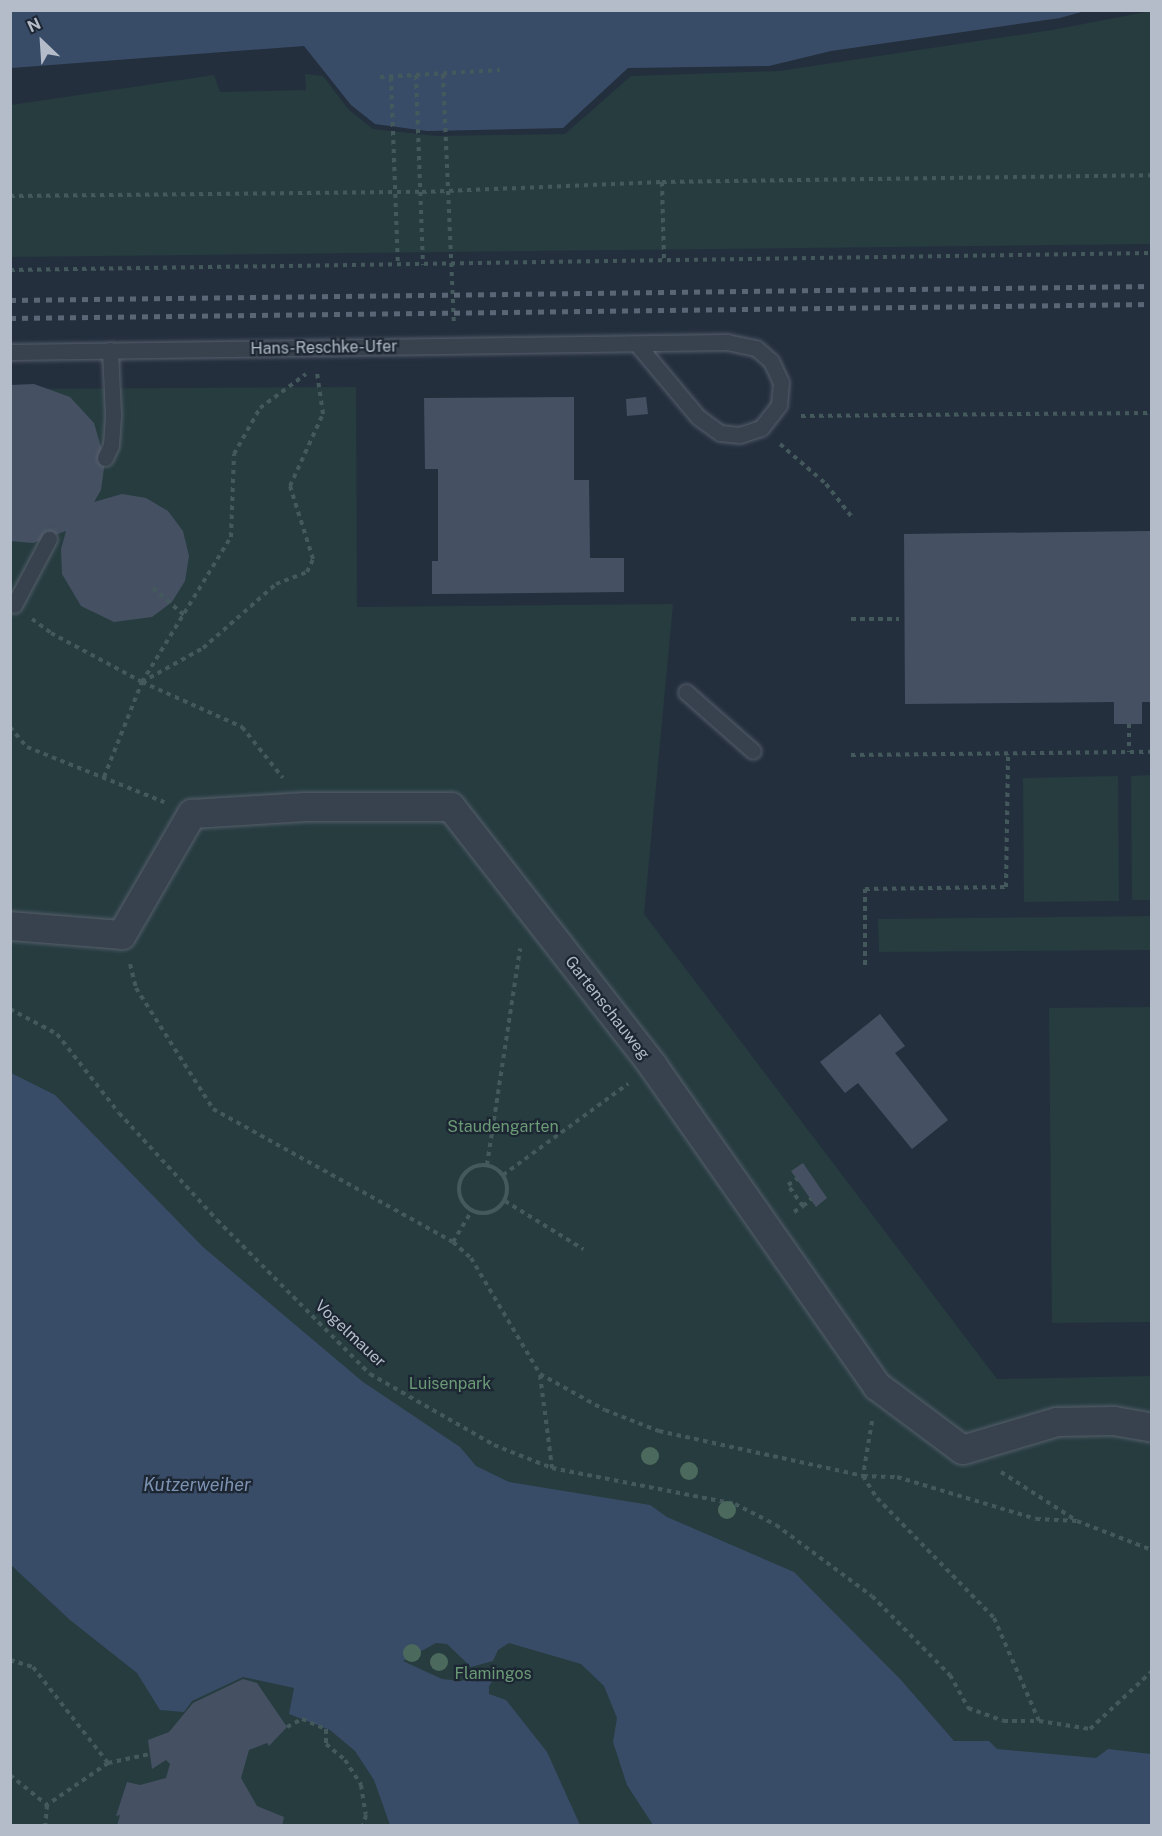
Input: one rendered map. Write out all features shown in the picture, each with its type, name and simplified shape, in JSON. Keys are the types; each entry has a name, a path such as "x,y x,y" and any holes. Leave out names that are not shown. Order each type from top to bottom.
{"street":[{"name":"Gartenschauweg","path":"192,814 306,807 451,807 653,1066 877,1386 963,1450"},
{"path":"10,926 122,935 192,814"},
{"path":"963,1450 1057,1422 1114,1421 1152,1428"}],"lane":[{"name":"Hans-Reschke-Ufer","path":"10,352 727,342 756,348 774,364 781,382 781,396 773,416 761,428"},
{"path":"637,344 710,427 739,435 761,428"},
{"path":"105,458 111,446 113,414 110,350"},
{"path":"14,605 49,539"},
{"path":"686,692 753,751"}],"path":[{"path":"380,77 500,70"},
{"path":"443,74 453,296"},
{"path":"416,75 423,265"},
{"path":"391,77 398,265"},
{"path":"10,196 422,192 663,182 1152,175"},
{"path":"663,182 664,261"},
{"path":"10,270 1152,253"},
{"path":"104,777 142,682 231,537 234,454 260,408 316,367 323,414 290,486 313,558 307,572 276,584 202,648 142,682"},
{"path":"773,416 1152,413"},
{"path":"761,428 826,484 850,516"},
{"path":"153,588 184,615"},
{"path":"14,605 51,633 142,682 242,727 306,807"},
{"path":"851,619 899,619"},
{"path":"1129,724 1129,752"},
{"path":"10,727 27,747 192,814"},
{"path":"851,755 1152,752"},
{"path":"865,965 865,889 1006,887 1008,753"},
{"path":"487,1165 526,904"},
{"path":"122,935 136,988 213,1109 453,1242 471,1258 540,1374 552,1468"},
{"name":"Vogelmauer","path":"10,1009 57,1034 119,1113 217,1220 370,1374 494,1445 552,1468 735,1504 776,1525 872,1596 950,1676 968,1708 1003,1721 1039,1721 1090,1729 1152,1671"},
{"path":"503,1175 653,1066"},
{"path":"487,1165 503,1175 507,1192 504,1201 484,1213 472,1210 464,1203 461,1181 476,1166 487,1165"},
{"path":"803,1206 811,1199"},
{"path":"504,1201 584,1249"},
{"path":"453,1242 472,1210"},
{"path":"540,1374 605,1410 659,1431 863,1476 897,1477 1036,1519 1077,1521"},
{"path":"877,1386 863,1476 877,1498 994,1618 1039,1721"},
{"path":"963,1450 1077,1521 1152,1550"},
{"path":"10,1660 33,1666 108,1763"},
{"path":"287,1727 303,1719 326,1729 326,1744 345,1760 361,1785 366,1815 363,1826"},
{"path":"47,1805 108,1763 150,1754"},
{"path":"10,1775 47,1805"},
{"path":"45,1826 47,1805"}],"green space":[{"path":"1151,11 1151,244 11,257 11,105 214,75 220,92 306,90 305,74 323,76 348,109 373,129 436,136 565,134 631,76 779,71 1052,30"},
{"name":"Luisenpark","path":"356,387 357,607 673,604 644,914 997,1379 1151,1376 1151,1825 11,1825 10,389"},
{"path":"1151,775 1151,900 1132,900 1131,776"},
{"path":"1118,776 1119,901 1024,902 1023,778"},
{"path":"1151,916 1151,950 879,952 878,919"},
{"path":"1151,1007 1151,1322 1052,1323 1049,1008"}],"water":[{"path":"11,10 1085,11 1060,18 831,51 769,66 628,68 563,128 427,131 375,124 351,105 304,46 11,68"},
{"name":"Kutzerweiher","path":"11,1073 55,1095 203,1247 363,1382 460,1447 476,1466 509,1482 650,1505 667,1517 794,1572 901,1680 954,1741 989,1741 997,1749 1096,1758 1108,1749 1151,1754 1151,1825 653,1825 627,1785 613,1742 617,1718 604,1686 581,1664 509,1643 498,1650 493,1661 471,1667 447,1644 436,1643 403,1661 442,1679 462,1681 478,1668 493,1669 495,1678 489,1686 489,1694 506,1700 547,1752 580,1825 390,1825 374,1780 355,1751 330,1730 289,1714 294,1688 243,1677 192,1701 184,1712 160,1710 137,1673 70,1620 11,1565"}],"building":[{"path":"34,384 70,397 94,423 105,461 101,490 94,502 122,494 146,498 168,511 183,531 189,556 185,581 172,602 152,617 114,622 81,606 62,574 61,549 66,531 33,543 10,541 10,385"},
{"path":"574,397 574,480 589,480 590,558 624,558 624,592 432,594 432,561 438,561 438,469 425,469 424,398"},
{"path":"646,397 648,414 627,416 626,399"},
{"path":"1152,531 1152,702 1142,702 1142,724 1114,724 1114,702 905,704 904,534"},
{"path":"880,1014 905,1046 895,1053 948,1120 912,1149 858,1083 845,1093 820,1062"},
{"path":"803,1163 827,1198 816,1207 791,1171"},
{"path":"243,1679 257,1683 287,1727 269,1746 267,1743 249,1750 241,1778 257,1806 284,1817 282,1826 117,1826 120,1815 116,1816 127,1782 140,1785 166,1778 170,1764 166,1760 152,1769 148,1740 169,1732 193,1703"}],"railway":[{"path":"10,300 1152,286"},
{"path":"10,318 1152,304"}],"park label":[{"name":"Staudengarten","path":"503,1127"},
{"name":"Flamingos","path":"493,1674"}]}
